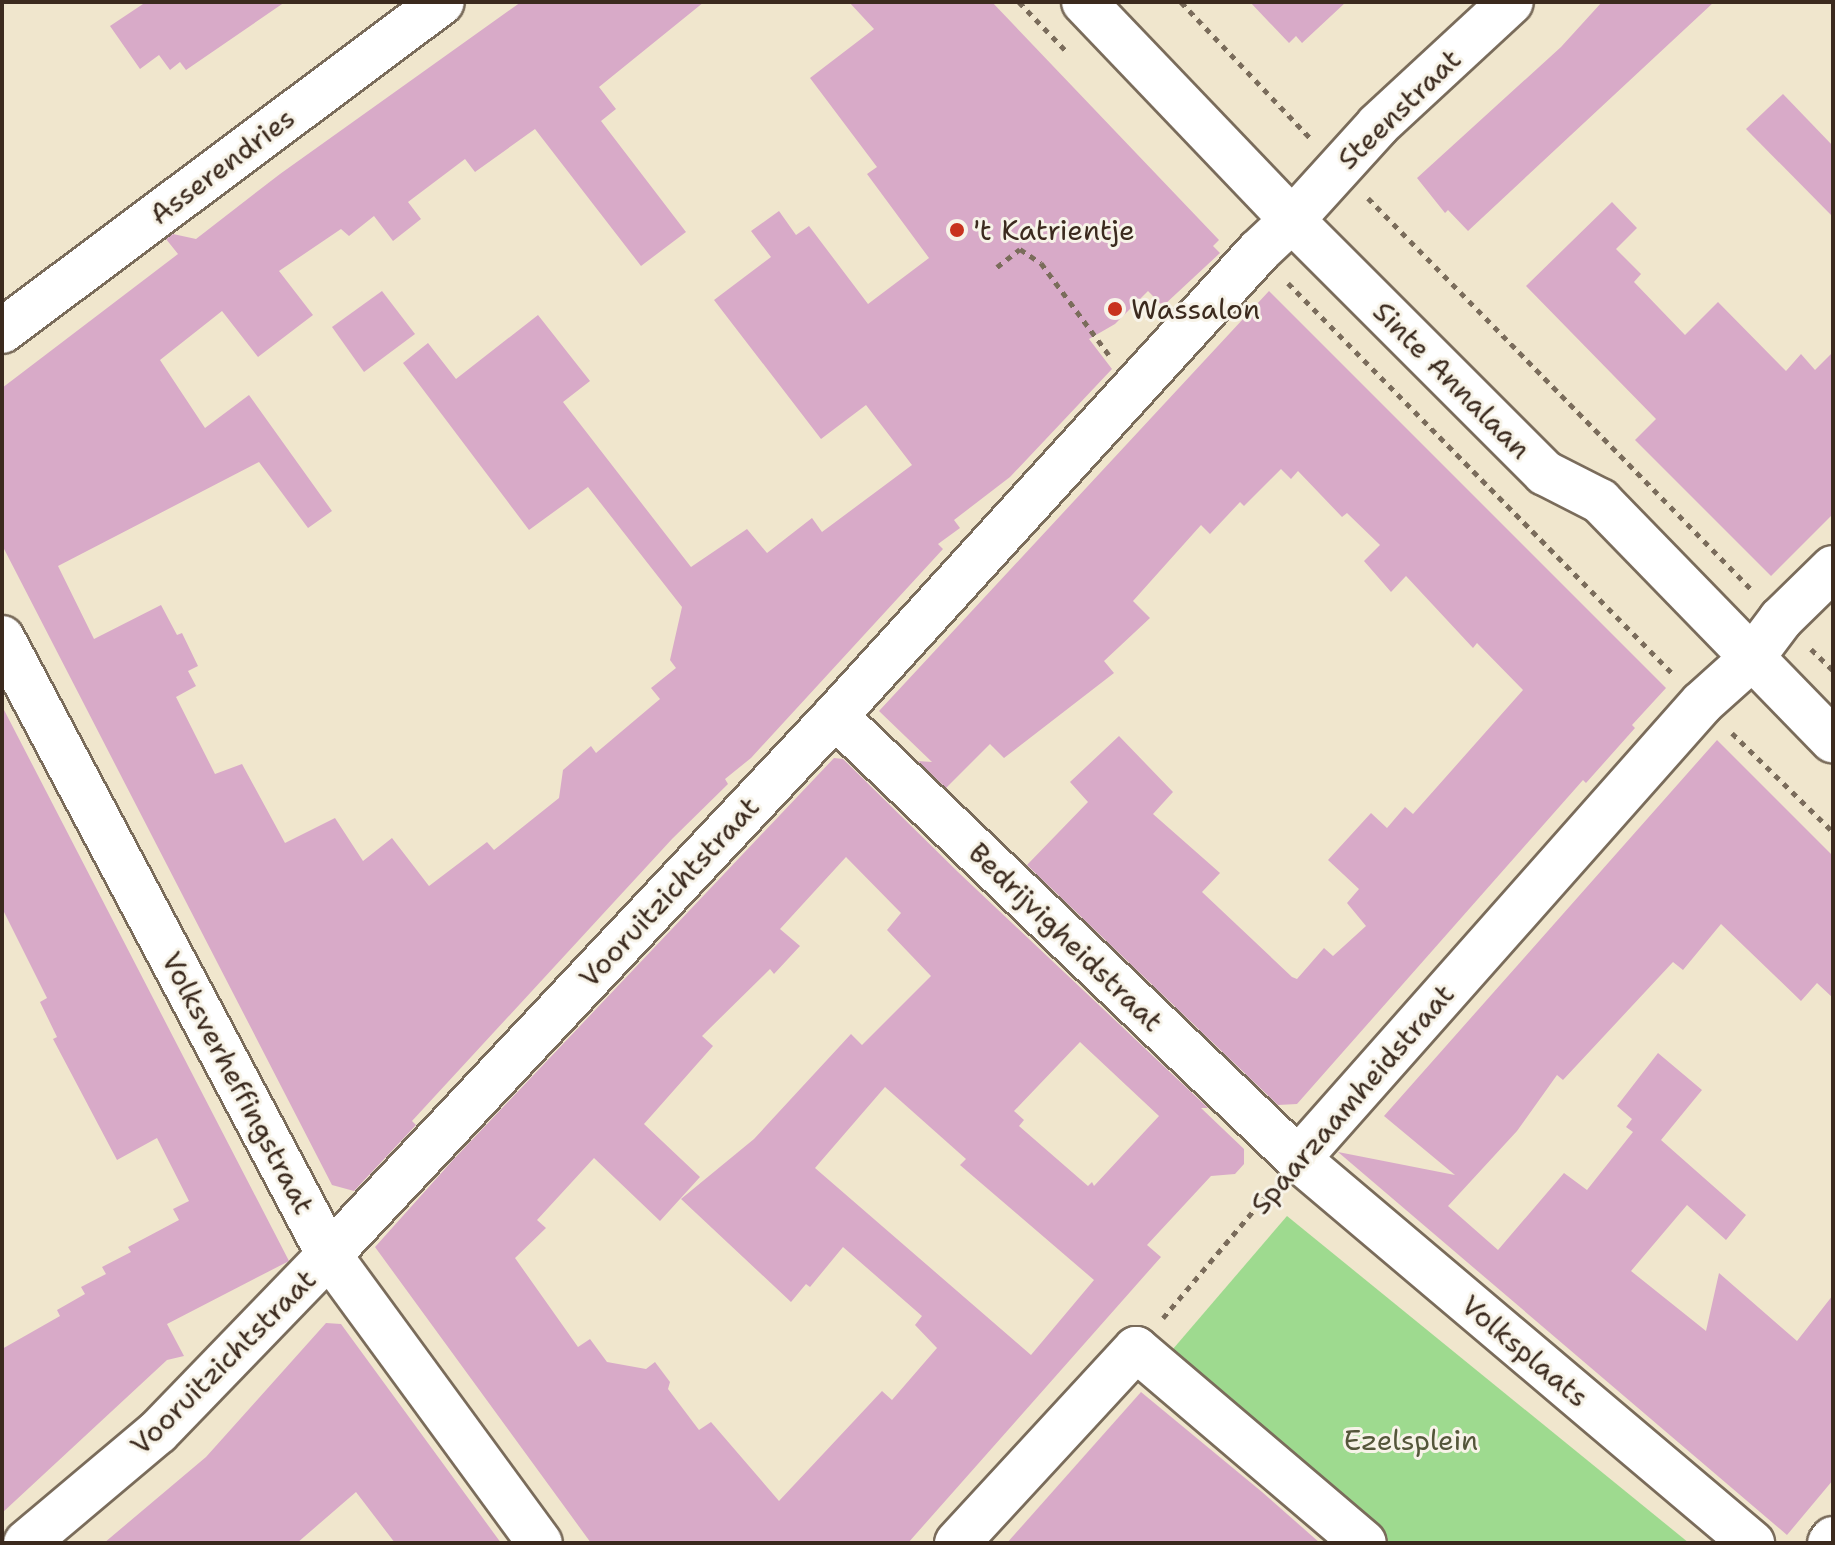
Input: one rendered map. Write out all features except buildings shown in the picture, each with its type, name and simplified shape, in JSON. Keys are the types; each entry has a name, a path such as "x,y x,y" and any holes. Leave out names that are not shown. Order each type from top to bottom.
{"street":[{"name":"Asserendries","path":"2,331 442,2"},
{"name":"Sinte Annalaan","path":"1084,2 1292,220 1545,473 1600,501 1833,741"},
{"name":"Steenstraat","path":"1292,220 1378,125 1511,2"},
{"name":"Vooruitzichtstraat","path":"26,1543 158,1432 329,1255 835,716 1259,251 1292,220"},
{"name":"Spaarzaamheidstraat","path":"1298,1159 1702,703 1751,659 1781,619 1833,568"},
{"name":"Volksverheffingstraat","path":"2,638 329,1255 540,1543"},
{"name":"Bedrijvigheidstraat","path":"835,716 1298,1159"},
{"name":"Volksplaats","path":"1298,1159 1752,1543"},
{"path":"957,1543 1136,1349 1364,1543"}],"path":[{"path":"1019,2 1074,59"},
{"path":"1181,2 1338,167 1833,670"},
{"path":"997,267 1020,249 1041,263 1115,364 1137,385"},
{"path":"1259,251 1702,703 1833,832"},
{"name":"Spaarzaamheidstraat","path":"1136,1349 1298,1159"}],"green space":[{"name":"Ezelsplein","path":"1287,1216 1689,1543 1384,1543 1167,1356"}],"place":[{"name":"'t Katrientje","path":"957,230"},
{"name":"Wassalon","path":"1115,309"}]}
